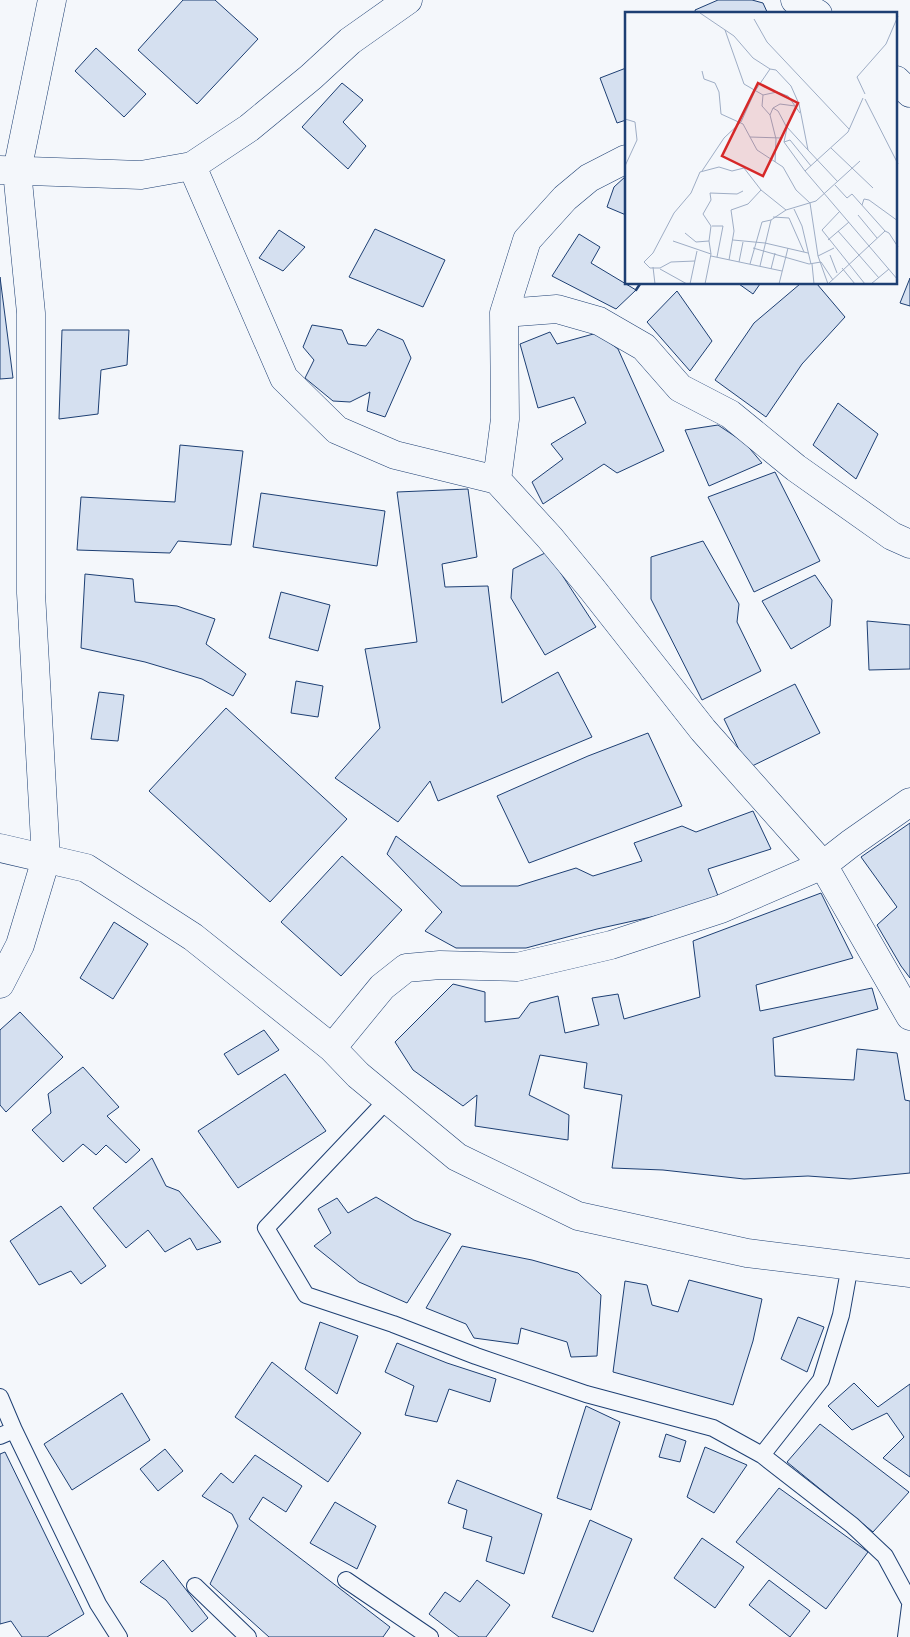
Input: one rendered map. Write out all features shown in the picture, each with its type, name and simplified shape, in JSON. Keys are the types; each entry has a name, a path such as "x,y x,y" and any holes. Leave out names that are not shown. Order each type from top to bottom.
{"street":[{"path":"0,984 20,945 46,859 31,593 31,313 8,171 52,0"},
{"path":"8,171 141,175 192,166 249,128 311,77 350,41 408,0"},
{"path":"795,0 815,12"},
{"path":"497,480 505,419 504,313 527,240 566,198 590,178 625,160"},
{"path":"192,166 284,378 337,430 395,455 497,480 550,538 703,730 823,865 910,1016"},
{"path":"504,313 556,309 607,325 644,347 680,388 730,414 804,474 892,536 910,544"},
{"path":"332,1048 382,988 406,968 440,965 517,967 611,945 721,909 823,865 910,802"},
{"path":"0,848 86,868 193,937 332,1048 358,1074 457,1157 578,1216 747,1253 910,1273"}],"lane":[{"path":"388,1099 266,1228 306,1295 393,1324 476,1356 586,1394 714,1428 762,1455 852,1525 885,1556 910,1602"},
{"path":"762,1455 821,1380 840,1315 850,1265"},
{"path":"0,1397 7,1433 98,1604 119,1637"},
{"path":"346,1580 430,1637"},
{"path":"195,1586 248,1637"},
{"path":"906,1637 910,1606"}],"building":[{"path":"183,0 215,0 258,39 197,104 138,50"},
{"path":"718,0 752,0 763,3 767,12 696,12 695,10"},
{"path":"96,48 146,94 124,117 75,71"},
{"path":"625,68 625,120 617,123 600,78"},
{"path":"342,83 363,100 343,122 366,146 348,169 302,127"},
{"path":"625,177 625,215 607,207 614,187"},
{"path":"375,229 445,260 423,307 349,277"},
{"path":"279,230 305,247 283,271 259,258"},
{"path":"579,234 600,247 591,263 636,290 616,309 552,276"},
{"path":"0,277 13,378 0,379"},
{"path":"910,278 910,306 900,303"},
{"path":"740,285 759,285 753,294"},
{"path":"799,285 818,285 845,317 802,364 766,417 715,380 754,323"},
{"path":"677,291 712,341 690,371 647,322"},
{"path":"312,325 342,330 348,344 366,346 378,329 403,340 411,358 385,417 367,411 370,392 350,402 333,401 305,378 314,360 303,347"},
{"path":"62,330 129,330 127,365 101,370 98,414 59,419"},
{"path":"550,332 557,344 597,333 618,349 664,451 617,473 604,464 543,504 532,482 563,459 551,444 586,423 574,397 538,408 520,344"},
{"path":"838,403 878,434 856,479 813,445"},
{"path":"718,425 745,443 762,463 709,486 685,430"},
{"path":"180,445 243,451 231,545 178,541 170,553 77,550 81,497 175,502"},
{"path":"775,472 820,561 754,592 708,497"},
{"path":"468,489 477,557 442,564 445,587 488,586 502,703 558,672 592,737 438,801 430,781 398,822 335,778 380,728 365,649 417,642 397,492"},
{"path":"261,493 385,511 377,566 253,547"},
{"path":"703,541 739,604 737,622 761,671 702,700 651,599 651,557"},
{"path":"547,552 596,627 545,655 511,598 513,569"},
{"path":"85,574 133,579 135,602 177,606 215,619 206,644 246,674 233,696 202,679 145,662 81,648"},
{"path":"815,575 832,600 830,626 791,649 762,601"},
{"path":"281,592 330,605 318,651 269,638"},
{"path":"867,621 910,625 910,669 869,670"},
{"path":"296,681 323,686 318,717 291,713"},
{"path":"795,684 820,733 748,768 724,719"},
{"path":"99,692 124,695 118,741 91,739"},
{"path":"226,708 347,819 270,902 149,791"},
{"path":"648,733 682,806 529,863 497,796 588,756"},
{"path":"753,811 771,849 708,869 718,896 660,915 526,948 456,948 425,931 442,912 387,854 396,836 461,886 518,886 576,868 593,876 642,861 634,843 682,826 696,832"},
{"path":"910,823 910,978 877,925 897,907 861,857"},
{"path":"342,856 402,910 341,976 281,922"},
{"path":"821,893 853,958 756,985 760,1011 872,988 878,1009 773,1038 775,1076 854,1080 857,1049 897,1053 905,1100 910,1101 910,1173 850,1179 808,1176 744,1179 663,1170 612,1168 622,1095 584,1088 587,1063 540,1055 529,1095 569,1115 568,1140 475,1126 477,1095 463,1106 413,1070 395,1042 453,984 485,992 485,1022 519,1018 530,1003 558,996 565,1033 599,1025 592,998 618,994 624,1019 700,997 693,941"},
{"path":"114,922 148,944 113,999 80,978"},
{"path":"20,1012 63,1057 6,1112 0,1105 0,1030"},
{"path":"264,1030 279,1050 238,1075 224,1054"},
{"path":"83,1067 119,1107 107,1116 140,1150 126,1163 106,1145 96,1155 83,1144 63,1162 32,1130 51,1113 48,1094"},
{"path":"285,1074 326,1131 238,1188 198,1131"},
{"path":"152,1158 166,1186 179,1191 221,1242 197,1250 190,1238 165,1252 148,1230 126,1248 93,1208"},
{"path":"376,1197 414,1220 451,1234 407,1303 359,1282 314,1246 331,1233 318,1209 337,1198 348,1213"},
{"path":"61,1206 106,1266 81,1284 71,1271 39,1285 10,1241"},
{"path":"462,1246 532,1260 578,1273 601,1295 597,1356 571,1357 567,1342 521,1328 518,1344 474,1338 466,1324 426,1308"},
{"path":"689,1280 762,1299 753,1341 733,1405 613,1372 625,1281 647,1285 652,1305 678,1312"},
{"path":"798,1317 824,1327 807,1372 781,1359"},
{"path":"320,1322 358,1336 337,1394 305,1369"},
{"path":"397,1343 447,1363 496,1379 490,1402 449,1389 437,1422 405,1415 414,1386 385,1372"},
{"path":"272,1362 361,1433 328,1482 235,1417"},
{"path":"854,1383 878,1407 910,1384 910,1477 883,1458 904,1437 887,1413 852,1430 828,1406"},
{"path":"122,1393 150,1440 72,1490 44,1444"},
{"path":"586,1406 620,1422 591,1510 557,1498"},
{"path":"820,1424 909,1492 873,1532 787,1462"},
{"path":"666,1434 686,1441 680,1462 659,1457"},
{"path":"705,1447 747,1465 714,1513 687,1497"},
{"path":"165,1449 183,1471 158,1491 140,1469"},
{"path":"5,1452 84,1614 47,1637 22,1637 11,1621 0,1624 0,1454"},
{"path":"255,1455 302,1486 286,1512 263,1497 249,1519 390,1627 383,1637 269,1637 210,1584 238,1526 232,1514 202,1496 221,1473 233,1483"},
{"path":"457,1480 542,1514 524,1574 486,1561 492,1537 463,1528 467,1510 448,1503"},
{"path":"779,1488 868,1552 826,1609 736,1542"},
{"path":"335,1502 376,1526 357,1569 310,1543"},
{"path":"590,1520 632,1539 593,1632 552,1617"},
{"path":"702,1538 744,1567 715,1608 674,1578"},
{"path":"163,1560 208,1618 192,1632 166,1600 140,1582"},
{"path":"477,1580 510,1605 486,1637 459,1637 429,1614 445,1592 460,1602"},
{"path":"769,1580 810,1611 790,1637 749,1605"}],"wall":[{"path":"636,290 639,285"}]}
